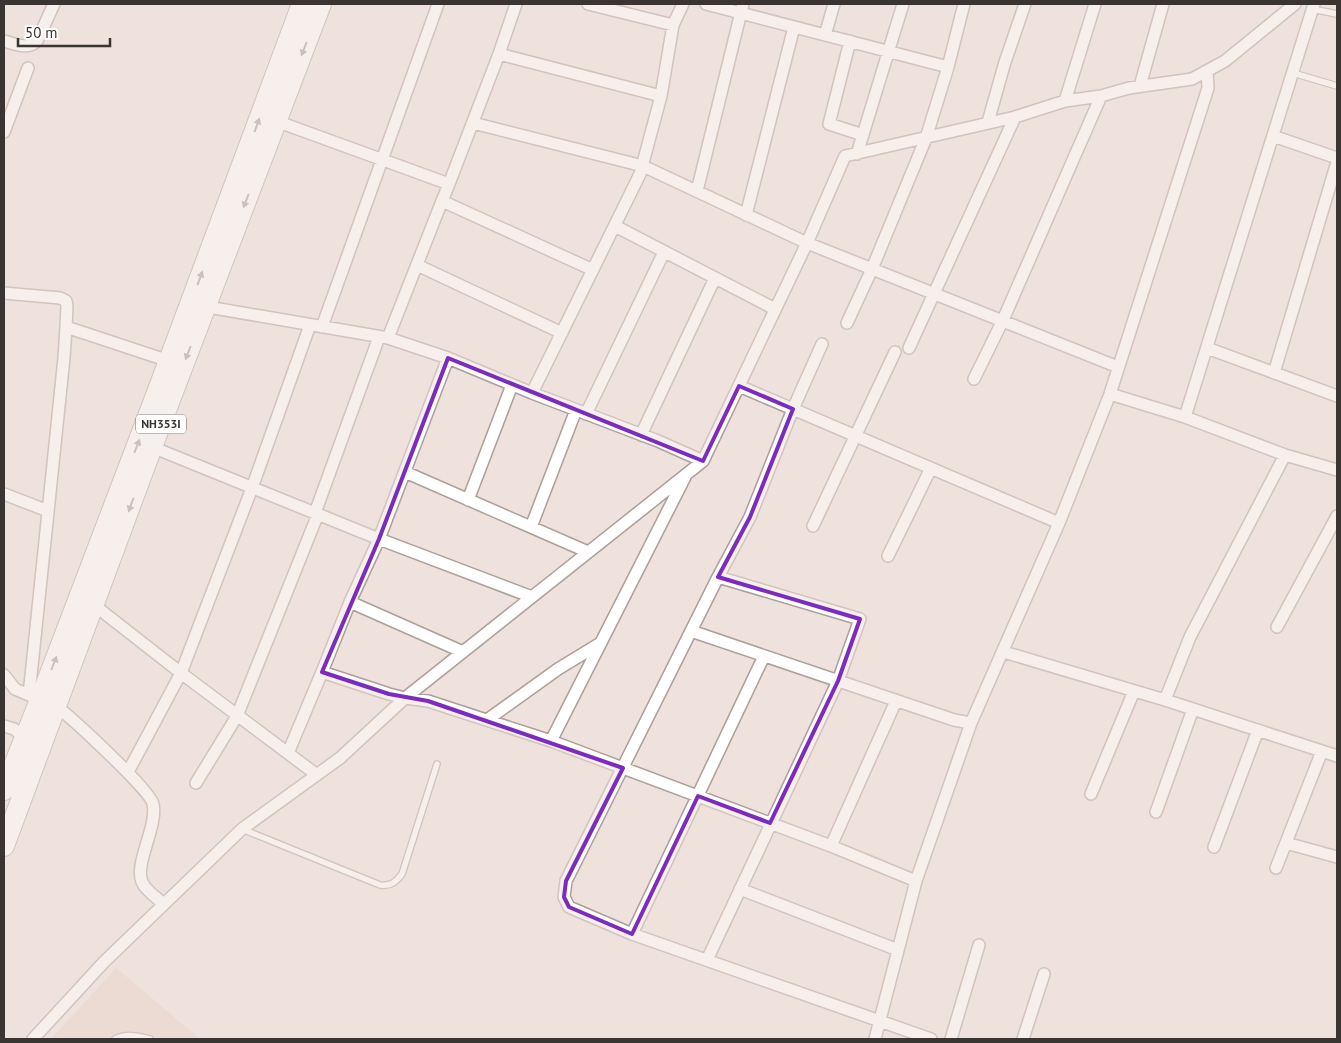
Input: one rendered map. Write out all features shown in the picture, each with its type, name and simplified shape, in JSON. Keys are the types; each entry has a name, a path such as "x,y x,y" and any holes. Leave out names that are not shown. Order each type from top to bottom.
{"highway":[{"name":"NH353I","path":"4,790 24,736 94,605 152,447 198,305 302,4"},
{"name":"NH353I","path":"4,846 42,700 168,362 198,305 276,121 321,4"}],"street":[{"path":"4,41 27,47 33,46 54,4"},
{"path":"322,328 438,4"},
{"path":"196,783 237,716 384,337 417,265 473,123 516,4"},
{"path":"588,4 673,25"},
{"path":"532,393 643,166 661,96 673,25 683,4"},
{"path":"706,4 741,8 794,27 948,67"},
{"path":"825,35 834,4"},
{"path":"857,154 903,4"},
{"path":"847,323 872,269 926,138 948,67 964,4"},
{"path":"988,122 1005,62 1025,4"},
{"path":"1064,102 1095,4"},
{"path":"1140,86 1163,4"},
{"path":"33,1039 104,962 242,829 340,758 405,698 702,461 807,243 845,156 1015,117 1064,102 1101,96 1140,86 1192,79 1224,61 1295,4"},
{"path":"1185,417 1313,6"},
{"path":"696,191 741,8"},
{"path":"746,215 794,27"},
{"path":"850,41 829,124 863,135"},
{"path":"499,54 661,96"},
{"path":"4,132 28,68"},
{"path":"875,1039 916,881 971,723 1004,652 1059,523 1110,394 1208,88 1207,71"},
{"path":"974,379 1003,320 1101,96"},
{"path":"908,348 1015,117"},
{"path":"276,121 449,184"},
{"path":"473,123 643,166 807,243 1118,367"},
{"path":"1273,136 1337,158"},
{"path":"1274,374 1337,162"},
{"path":"442,201 593,270"},
{"path":"615,226 775,309"},
{"path":"531,527 581,412 664,252"},
{"path":"417,265 562,333"},
{"path":"641,435 715,278"},
{"path":"4,292 63,299 66,301 67,306 48,511 42,700"},
{"path":"198,305 322,328 384,337 448,358 702,461"},
{"path":"128,772 181,673 252,488 310,325"},
{"path":"66,327 168,362"},
{"path":"822,344 792,410 750,516 566,881 564,897 570,907 632,934 931,1039"},
{"path":"1207,348 1337,396"},
{"path":"813,526 895,352"},
{"path":"288,753 350,602 379,539 448,358"},
{"path":"468,500 512,385"},
{"path":"739,386 1059,523"},
{"path":"1110,394 1185,417 1285,455 1337,470"},
{"path":"152,447 379,539 532,597"},
{"path":"1165,700 1190,637 1285,455"},
{"path":"888,556 932,468"},
{"path":"404,472 588,552"},
{"path":"551,741 687,473"},
{"path":"4,494 48,511"},
{"path":"1276,627 1337,516"},
{"path":"707,960 838,681 860,619 718,577"},
{"path":"350,602 463,652"},
{"path":"94,605 237,716 317,775"},
{"path":"691,631 896,701 954,720 971,723"},
{"path":"487,720 558,669 601,643"},
{"path":"1004,652 1165,700 1337,756"},
{"path":"632,934 764,656"},
{"path":"322,672 405,698 428,701 551,741 831,846 916,881"},
{"path":"4,675 9,687 42,700 128,772 150,797 154,816 140,873 143,883 164,904"},
{"path":"1092,794 1134,691"},
{"path":"831,846 896,701"},
{"path":"1156,812 1193,709"},
{"path":"4,726 14,729 24,736"},
{"path":"1214,848 1258,730"},
{"path":"1276,868 1322,751"},
{"path":"1286,842 1337,857"},
{"path":"740,889 898,950"},
{"path":"951,1039 979,945"},
{"path":"1024,1039 1044,974"}],"lane":[{"path":"1313,6 1337,14"},
{"path":"1293,73 1337,86"},
{"path":"242,829 380,885 387,886 395,883 402,874 437,764"},
{"path":"114,1039 128,1035 150,1039"}],"highlighted area":[{"path":"448,358 703,461 739,386 793,409 750,517 718,577 860,619 838,681 770,823 698,796 632,934 569,907 564,897 566,881 623,768 428,701 389,694 322,672 379,539"}],"shaded area":[{"path":"116,968 200,1039 51,1039"}]}
